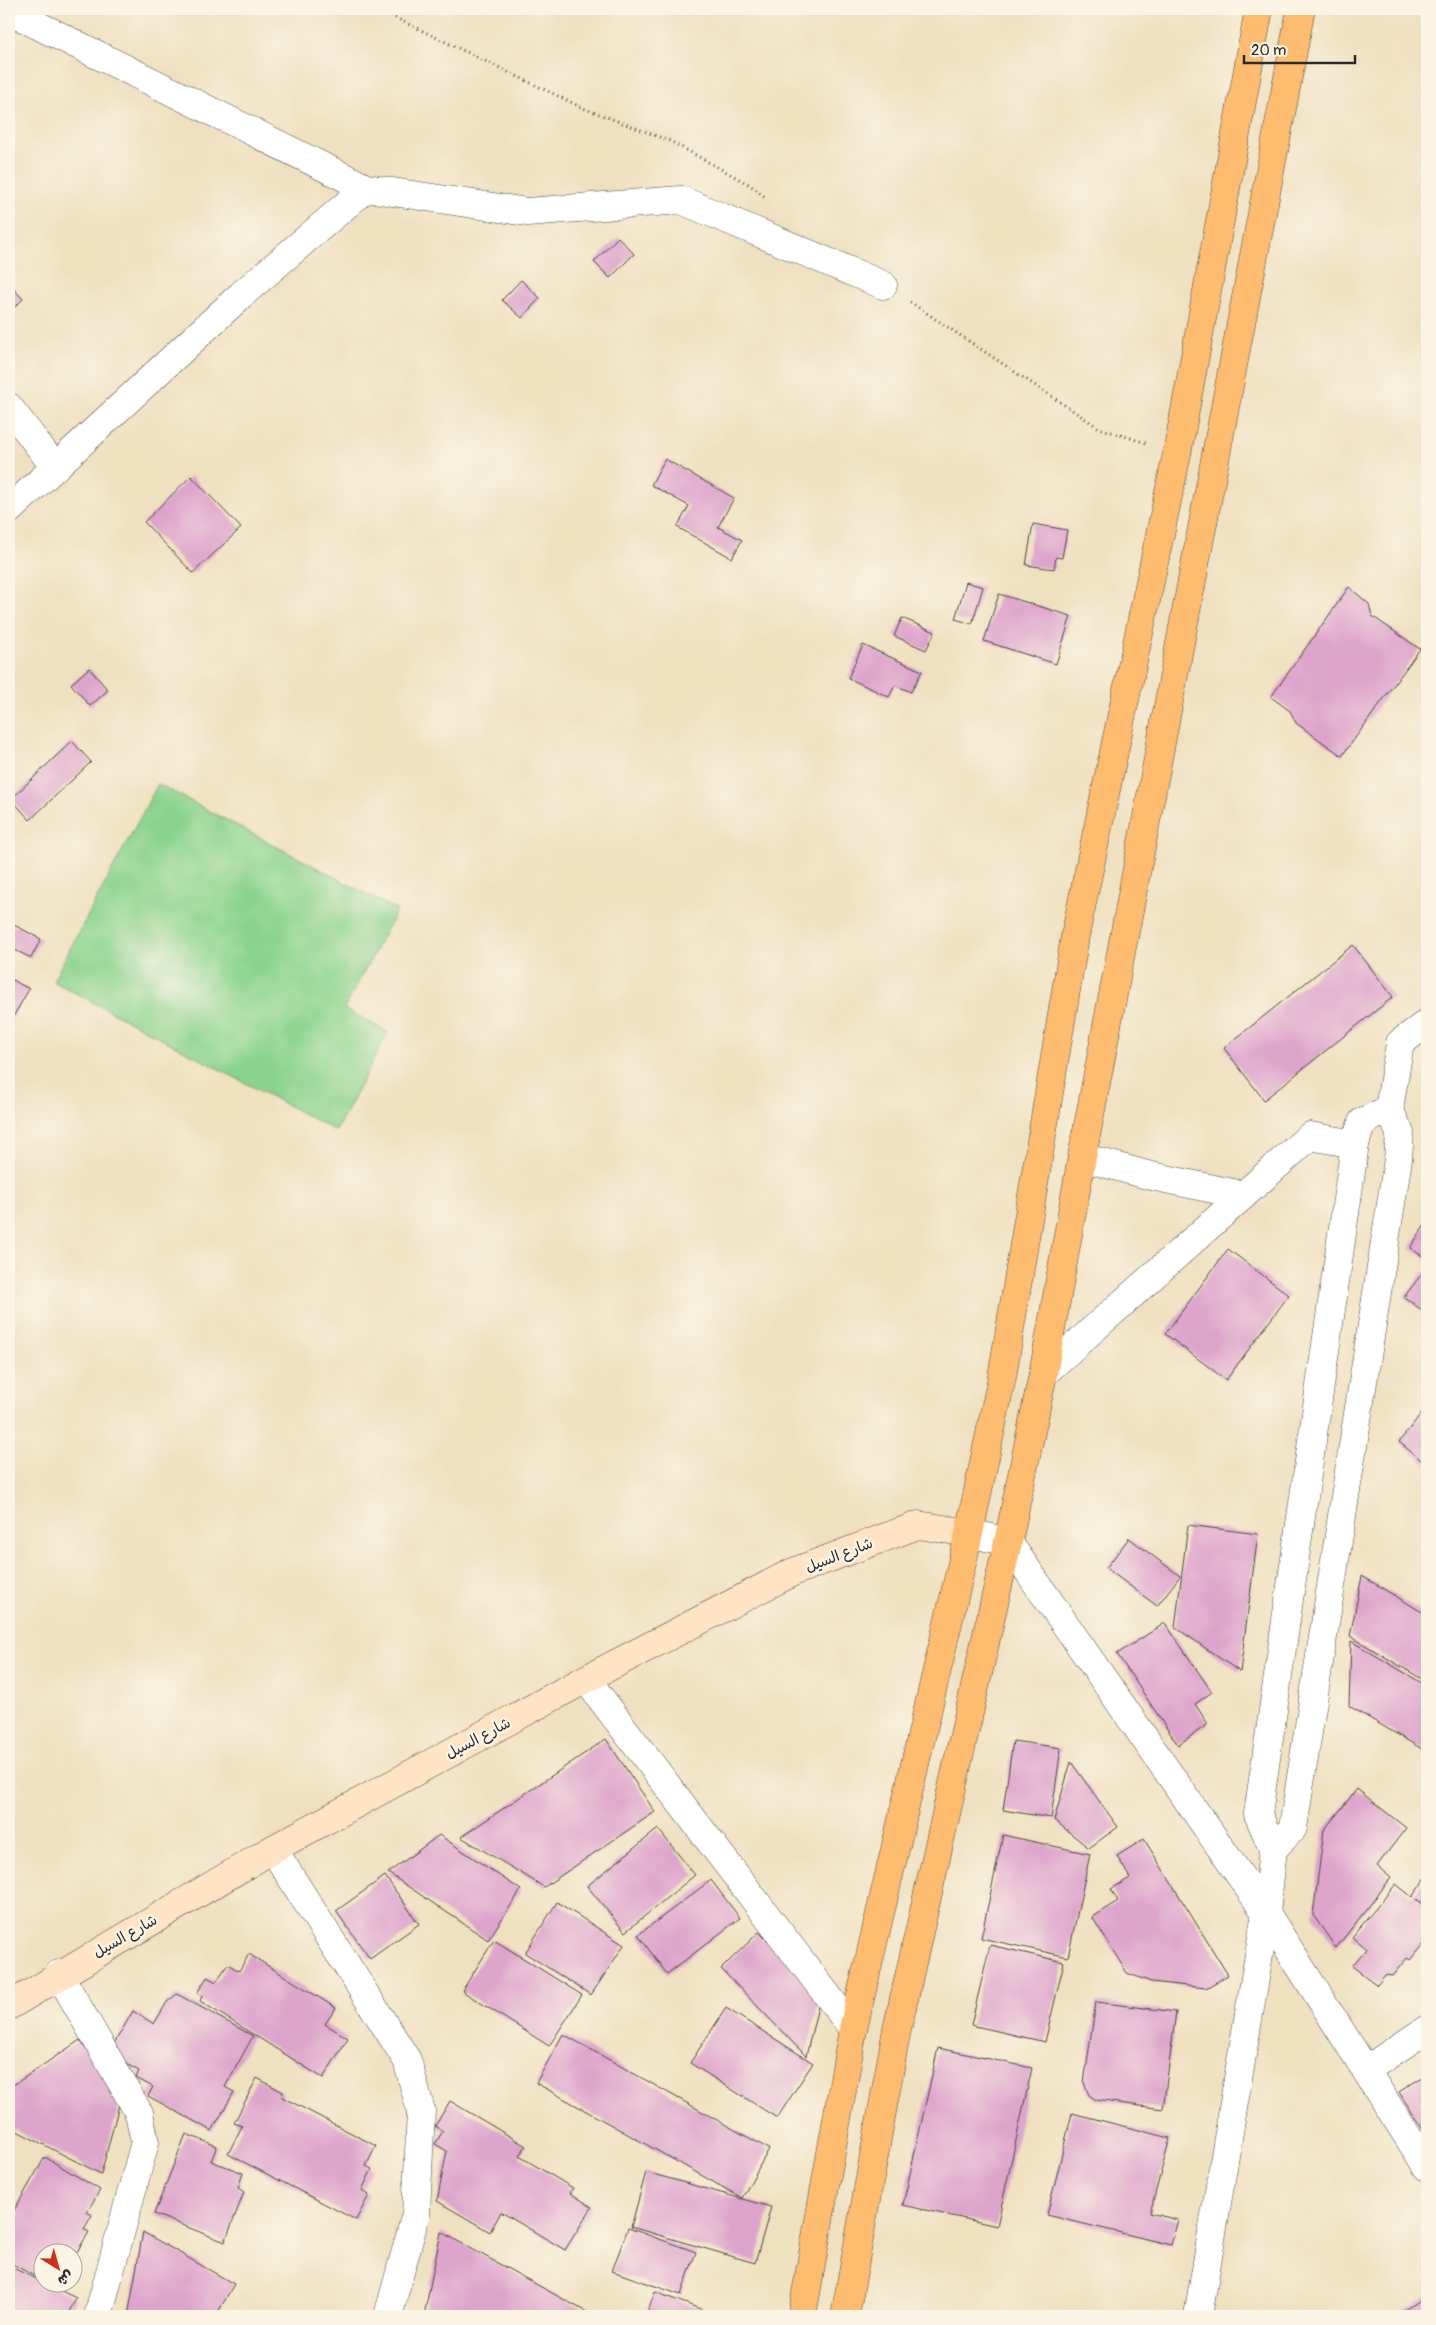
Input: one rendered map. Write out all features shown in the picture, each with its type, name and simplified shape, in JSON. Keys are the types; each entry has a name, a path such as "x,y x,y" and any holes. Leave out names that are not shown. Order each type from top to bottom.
{"main road":[{"path":"802,2316 853,2029 969,1533 1002,1377 1075,936 1177,454 1259,9"},
{"path":"845,2316 897,2029 1008,1542 1043,1374 1082,1157 1301,9"}],"street":[{"path":"9,11 366,188 527,212 681,200 883,284"},
{"path":"9,510 234,302 366,188"},
{"path":"9,407 56,467"},
{"path":"1273,1849 1293,1828 1395,1178 1400,1133 1389,1109 1400,1043 1427,1024"},
{"path":"1198,2316 1266,1913 1273,1849 1258,1814 1355,1144 1362,1122 1389,1109"},
{"path":"1043,1374 1310,1136 1355,1144"},
{"path":"1082,1157 1147,1175 1242,1195"},
{"name":"شارع السيل","path":"9,2006 59,1974 273,1849 586,1680 793,1572 918,1525 969,1533"},
{"path":"969,1533 1008,1542 1266,1913 1427,2167"},
{"path":"586,1680 853,2029"},
{"path":"273,1849 407,2060 422,2111 416,2214 388,2316"},
{"path":"59,1974 118,2081 139,2113 145,2142 98,2316"},
{"path":"1366,2070 1427,2029"}],"green space":[{"path":"158,784 397,910 344,1009 388,1032 336,1131 53,981"}],"building":[{"path":"618,237 634,254 610,278 594,262"},
{"path":"521,280 540,298 522,318 502,300"},
{"path":"9,284 23,299 9,313"},
{"path":"665,459 734,498 718,527 742,540 732,558 677,527 689,506 651,485"},
{"path":"191,476 241,528 193,573 144,522"},
{"path":"1033,524 1067,530 1062,558 1056,557 1054,569 1026,565"},
{"path":"966,582 983,587 972,624 955,619"},
{"path":"1349,587 1369,604 1372,616 1420,649 1342,756 1296,723 1290,711 1271,697"},
{"path":"999,594 1071,616 1056,664 984,641"},
{"path":"902,618 935,632 926,650 894,636"},
{"path":"863,645 922,671 911,692 895,685 889,697 848,678"},
{"path":"89,668 108,690 90,706 71,684"},
{"path":"72,741 91,762 30,820 11,799"},
{"path":"14,925 41,939 31,958 9,947 9,936"},
{"path":"1353,945 1393,997 1264,1100 1224,1048"},
{"path":"9,978 29,989 9,1024"},
{"path":"1427,1222 1427,1259 1410,1248"},
{"path":"1228,1249 1289,1295 1226,1380 1165,1334"},
{"path":"1424,1271 1427,1274 1427,1314 1404,1297"},
{"path":"1427,1406 1427,1465 1399,1442"},
{"path":"1188,1525 1258,1534 1240,1672 1175,1627"},
{"path":"1129,1538 1180,1576 1157,1606 1106,1568"},
{"path":"1362,1576 1427,1615 1427,1682 1350,1636"},
{"path":"1165,1623 1212,1692 1195,1704 1208,1724 1178,1745 1117,1654"},
{"path":"1351,1641 1427,1686 1427,1752 1349,1706"},
{"path":"606,1739 655,1812 544,1887 461,1837"},
{"path":"1013,1741 1061,1748 1051,1818 1003,1810"},
{"path":"1071,1762 1118,1827 1089,1848 1054,1820"},
{"path":"1357,1789 1406,1828 1377,1866 1391,1878 1336,1948 1313,1915 1324,1830"},
{"path":"658,1829 695,1875 625,1932 587,1886"},
{"path":"439,1835 521,1890 488,1940 388,1873"},
{"path":"1003,1835 1090,1854 1068,1957 981,1938"},
{"path":"1144,1839 1228,1975 1206,1988 1151,1982 1127,1973 1092,1917 1118,1901 1111,1889 1130,1878 1117,1856"},
{"path":"385,1876 419,1924 370,1959 336,1911"},
{"path":"1427,1876 1427,1908 1416,1900 1427,1909 1427,1948 1423,1944 1410,1960 1407,1958 1392,1976 1385,1975 1377,1985 1352,1966 1366,1949 1352,1937 1396,1884 1412,1897"},
{"path":"711,1880 740,1918 667,1974 638,1935"},
{"path":"557,1902 624,1945 591,1995 525,1953"},
{"path":"759,1932 821,1994 806,2056 721,1969"},
{"path":"494,1940 582,1995 549,2046 462,1991"},
{"path":"990,1945 1064,1962 1045,2042 971,2025"},
{"path":"249,1954 336,2008 325,2024 348,2038 323,2078 200,2001 202,1996 197,1993 207,1977 216,1982 228,1964 239,1971"},
{"path":"177,1994 253,2036 225,2087 234,2092 212,2131 148,2096 153,2087 136,2078 139,2071 108,2054 133,2011 154,2024 167,2002"},
{"path":"1096,2002 1176,2012 1163,2109 1096,2100 1089,2095 1084,2083"},
{"path":"726,2008 813,2063 777,2118 690,2063"},
{"path":"563,2034 769,2149 742,2198 536,2083"},
{"path":"80,2040 120,2101 101,2174 9,2127 9,2088"},
{"path":"938,2048 1032,2068 997,2226 903,2205"},
{"path":"1427,2074 1427,2136 1399,2092"},
{"path":"257,2078 283,2092 282,2097 376,2146 366,2166 372,2169 362,2190 369,2195 356,2220 228,2154 242,2126 234,2123"},
{"path":"450,2101 526,2146 519,2156 573,2188 570,2193 592,2207 565,2250 501,2212 490,2232 437,2201 447,2151 435,2144 443,2131 435,2126"},
{"path":"1072,2113 1170,2138 1150,2213 1178,2220 1171,2245 1047,2215"},
{"path":"186,2134 217,2146 211,2161 243,2173 238,2188 244,2192 225,2242 154,2214"},
{"path":"45,2157 100,2190 87,2212 92,2215 84,2229 89,2232 82,2244 82,2242 32,2242 32,2275 9,2262 9,2219"},
{"path":"646,2172 771,2207 755,2263 631,2227"},
{"path":"628,2228 696,2252 681,2295 612,2271"},
{"path":"143,2232 234,2284 216,2316 128,2316"},
{"path":"441,2232 594,2316 424,2316"},
{"path":"9,2266 32,2277 32,2292 63,2292 76,2298 67,2316 9,2316"},
{"path":"655,2292 719,2316 646,2316"},
{"path":"1427,2295 1427,2316 1402,2316 1400,2313"}]}
